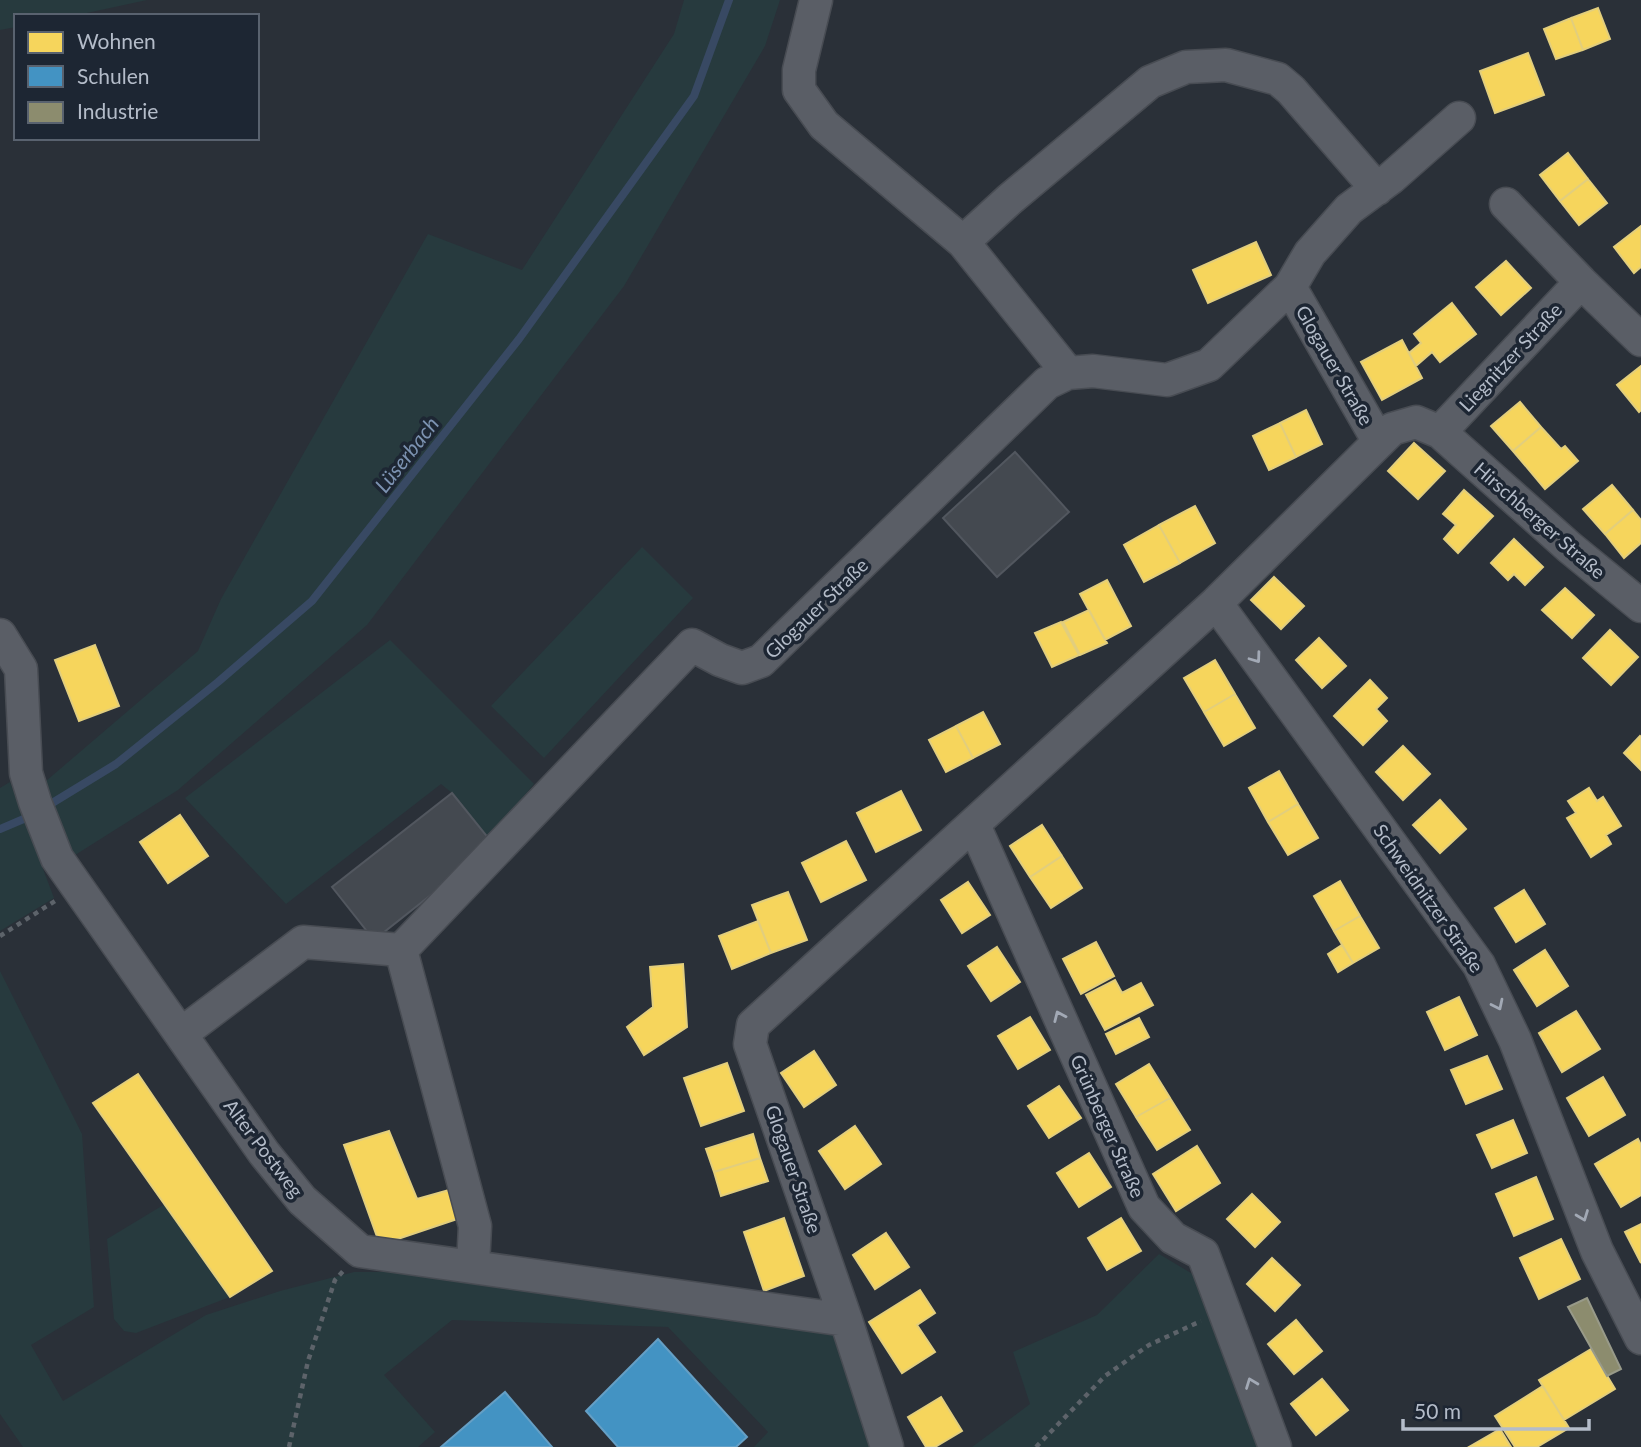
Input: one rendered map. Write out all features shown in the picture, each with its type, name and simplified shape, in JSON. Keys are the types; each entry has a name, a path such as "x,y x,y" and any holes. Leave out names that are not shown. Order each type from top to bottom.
{"street":[{"path":"816,0 799,70 799,90 824,125 963,242 1068,373"},
{"path":"963,242 1010,199 1150,82 1186,67 1226,65 1278,79 1291,90 1377,188"},
{"path":"1290,287 1310,253 1349,209 1459,118"},
{"path":"1506,204 1641,340"},
{"name":"Liegnitzer Straße","path":"1440,432 1581,282"},
{"name":"Glogauer Straße","path":"401,950 692,646 742,668 761,662 1047,383 1068,373 1093,371 1167,380 1209,365 1290,287 1379,442"},
{"name":"Glogauer Straße","path":"887,1447 750,1044 753,1025 1216,603 1392,429 1416,422 1440,432"},
{"name":"Hirschberger Straße","path":"1440,432 1569,547 1641,606"},
{"name":"Schweidnitzer Straße","path":"1216,603 1479,965 1515,1040 1597,1251 1641,1338"},
{"name":"Alter Postweg","path":"0,635 21,669 26,773 57,859 264,1153 302,1200 360,1251"},
{"name":"Grünberger Straße","path":"974,825 1144,1207 1173,1238 1203,1254 1275,1447"},
{"path":"181,1034 303,942 401,950 475,1226 472,1265"},
{"path":"360,1251 846,1320"}],"path":[{"path":"0,936 77,886"},
{"path":"289,1447 308,1361 335,1280 360,1251"},
{"path":"1036,1447 1105,1376 1149,1345 1225,1311"}],"green space":[{"path":"0,0 147,0 82,14 14,14 14,27 0,30"},
{"path":"684,0 780,0 765,46 624,286 367,625 178,790 72,857 46,781 198,651 221,599 428,234 522,270 674,34"},
{"path":"642,547 693,598 544,758 491,706"},
{"path":"390,640 534,784 489,839 452,793 441,784 286,904 185,798"},
{"path":"10,782 54,898 0,931 0,788"},
{"path":"0,971 82,1134 94,1307 31,1345 63,1401 206,1315 280,1291 354,1272 459,1272 798,1322 839,1336 874,1447 754,1447 768,1432 668,1327 452,1320 384,1375 435,1432 418,1447 23,1447 0,1414"},
{"path":"165,1204 230,1297 136,1333 124,1331 114,1319 107,1239"},
{"path":"1159,1254 1201,1279 1259,1447 972,1447 1030,1404 1013,1352 1097,1315"}],"building: Wohnen":[{"path":"1598,8 1610,39 1583,50 1571,18"},
{"path":"1571,18 1583,50 1556,59 1544,29"},
{"path":"1528,53 1544,95 1495,113 1480,71"},
{"path":"1568,153 1588,179 1560,201 1540,175"},
{"path":"1588,179 1607,203 1579,225 1560,201"},
{"path":"1641,226 1641,267 1634,273 1614,247"},
{"path":"1256,242 1271,275 1208,303 1193,270"},
{"path":"1506,261 1531,288 1501,315 1476,287"},
{"path":"1452,303 1476,334 1440,362 1432,352 1416,366 1409,353 1421,343 1414,334"},
{"path":"1402,340 1422,378 1382,400 1361,362"},
{"path":"1641,366 1641,410 1639,412 1617,385"},
{"path":"1520,402 1541,427 1513,451 1491,426"},
{"path":"1306,410 1322,444 1296,457 1280,423"},
{"path":"1280,423 1296,457 1269,470 1253,436"},
{"path":"1541,427 1561,449 1565,446 1578,461 1545,489 1513,451"},
{"path":"1414,443 1445,471 1418,499 1388,471"},
{"path":"1612,485 1633,510 1605,534 1583,509"},
{"path":"1464,490 1493,516 1458,553 1444,539 1456,525 1443,514"},
{"path":"1195,506 1215,543 1180,563 1159,525"},
{"path":"1633,510 1641,520 1641,543 1624,558 1605,534"},
{"path":"1159,525 1180,563 1144,582 1124,545"},
{"path":"1514,539 1543,567 1525,585 1514,574 1508,580 1491,563"},
{"path":"1274,577 1304,606 1281,629 1251,600"},
{"path":"1107,580 1131,626 1105,640 1080,594"},
{"path":"1565,588 1594,615 1572,638 1542,610"},
{"path":"1089,610 1107,643 1080,655 1063,622"},
{"path":"1061,622 1079,655 1052,667 1035,633"},
{"path":"1610,630 1638,657 1611,685 1583,658"},
{"path":"1319,638 1346,666 1322,688 1296,660"},
{"path":"95,645 119,706 79,721 55,660"},
{"path":"1215,660 1235,694 1204,712 1184,678"},
{"path":"1370,680 1387,698 1376,709 1387,721 1363,745 1334,716"},
{"path":"1235,694 1255,728 1224,746 1204,712"},
{"path":"983,712 1000,744 973,758 956,726"},
{"path":"956,726 973,758 946,772 929,740"},
{"path":"1641,737 1641,770 1624,753"},
{"path":"1403,746 1430,774 1403,800 1376,772"},
{"path":"1279,771 1298,804 1268,822 1249,788"},
{"path":"1589,788 1597,801 1603,797 1621,826 1606,835 1611,844 1591,857 1567,818 1576,813 1568,801"},
{"path":"901,791 921,830 876,852 857,813"},
{"path":"1440,800 1466,829 1440,853 1413,825"},
{"path":"1298,804 1318,838 1288,855 1268,822"},
{"path":"180,815 208,856 168,883 140,842"},
{"path":"1042,825 1062,856 1030,877 1010,846"},
{"path":"846,841 866,880 821,902 802,863"},
{"path":"1062,856 1082,888 1051,908 1030,877"},
{"path":"1340,881 1360,916 1334,931 1314,896"},
{"path":"968,882 990,915 962,933 941,900"},
{"path":"1524,890 1545,924 1516,942 1495,908"},
{"path":"788,892 807,940 771,953 752,905"},
{"path":"1360,916 1379,948 1353,963 1334,931"},
{"path":"758,921 771,953 732,969 719,936"},
{"path":"1096,942 1114,976 1081,994 1063,959"},
{"path":"1342,945 1353,963 1338,972 1328,954"},
{"path":"997,947 1020,982 991,1001 968,966"},
{"path":"1545,950 1568,986 1537,1006 1514,970"},
{"path":"683,964 687,1027 644,1055 627,1027 653,1007 650,967"},
{"path":"1115,980 1122,993 1141,983 1153,1005 1105,1030 1086,995"},
{"path":"1459,997 1477,1035 1445,1050 1427,1012"},
{"path":"1576,1011 1600,1049 1562,1072 1539,1033"},
{"path":"1030,1017 1050,1050 1018,1069 998,1036"},
{"path":"1139,1018 1149,1037 1116,1054 1106,1034"},
{"path":"814,1051 836,1085 804,1107 781,1073"},
{"path":"1487,1056 1502,1089 1466,1104 1451,1070"},
{"path":"727,1063 744,1111 701,1126 684,1078"},
{"path":"1149,1064 1170,1098 1136,1117 1116,1084"},
{"path":"138,1074 272,1271 230,1297 93,1103"},
{"path":"1603,1077 1625,1115 1589,1136 1567,1098"},
{"path":"1059,1086 1081,1118 1049,1138 1028,1106"},
{"path":"1170,1098 1190,1130 1157,1150 1136,1117"},
{"path":"1513,1120 1527,1153 1492,1168 1477,1135"},
{"path":"855,1126 881,1164 845,1189 819,1151"},
{"path":"389,1131 417,1199 449,1190 457,1219 380,1245 344,1145"},
{"path":"753,1134 760,1158 714,1172 706,1149"},
{"path":"1638,1139 1641,1145 1641,1195 1621,1207 1595,1164"},
{"path":"1197,1146 1220,1183 1176,1211 1153,1174"},
{"path":"1089,1153 1111,1187 1079,1207 1057,1173"},
{"path":"760,1158 768,1181 721,1196 714,1172"},
{"path":"1536,1177 1553,1219 1514,1236 1496,1194"},
{"path":"1252,1194 1280,1222 1255,1247 1227,1219"},
{"path":"784,1218 804,1276 764,1291 744,1232"},
{"path":"1121,1218 1141,1251 1107,1270 1088,1238"},
{"path":"1641,1224 1641,1263 1625,1232"},
{"path":"886,1233 909,1267 875,1289 853,1255"},
{"path":"1561,1239 1580,1279 1539,1299 1520,1258"},
{"path":"1272,1258 1300,1285 1275,1311 1247,1284"},
{"path":"920,1290 935,1313 917,1325 935,1352 902,1373 869,1322"},
{"path":"1296,1320 1322,1351 1294,1374 1268,1344"},
{"path":"1591,1349 1615,1389 1564,1420 1539,1380"},
{"path":"1322,1379 1348,1410 1316,1435 1291,1404"},
{"path":"1543,1386 1569,1428 1537,1447 1515,1447 1495,1416"},
{"path":"941,1397 962,1431 935,1447 926,1447 908,1417"},
{"path":"1500,1429 1511,1447 1469,1447"}],"building: Schulen":[{"path":"658,1339 747,1437 736,1447 618,1447 586,1411"},
{"path":"505,1392 552,1447 441,1447"}],"building: Industrie":[{"path":"1587,1298 1621,1369 1607,1376 1568,1307"}],"building: Sonstige":[{"path":"1015,452 1069,512 997,577 943,518"},
{"path":"452,793 494,845 374,940 332,887"}],"waterway":[{"name":"Lüserbach","path":"44,808 116,764 218,682 312,601 519,339 694,96 729,0"},
{"name":"Lüserbach","path":"0,829 33,815"}]}
